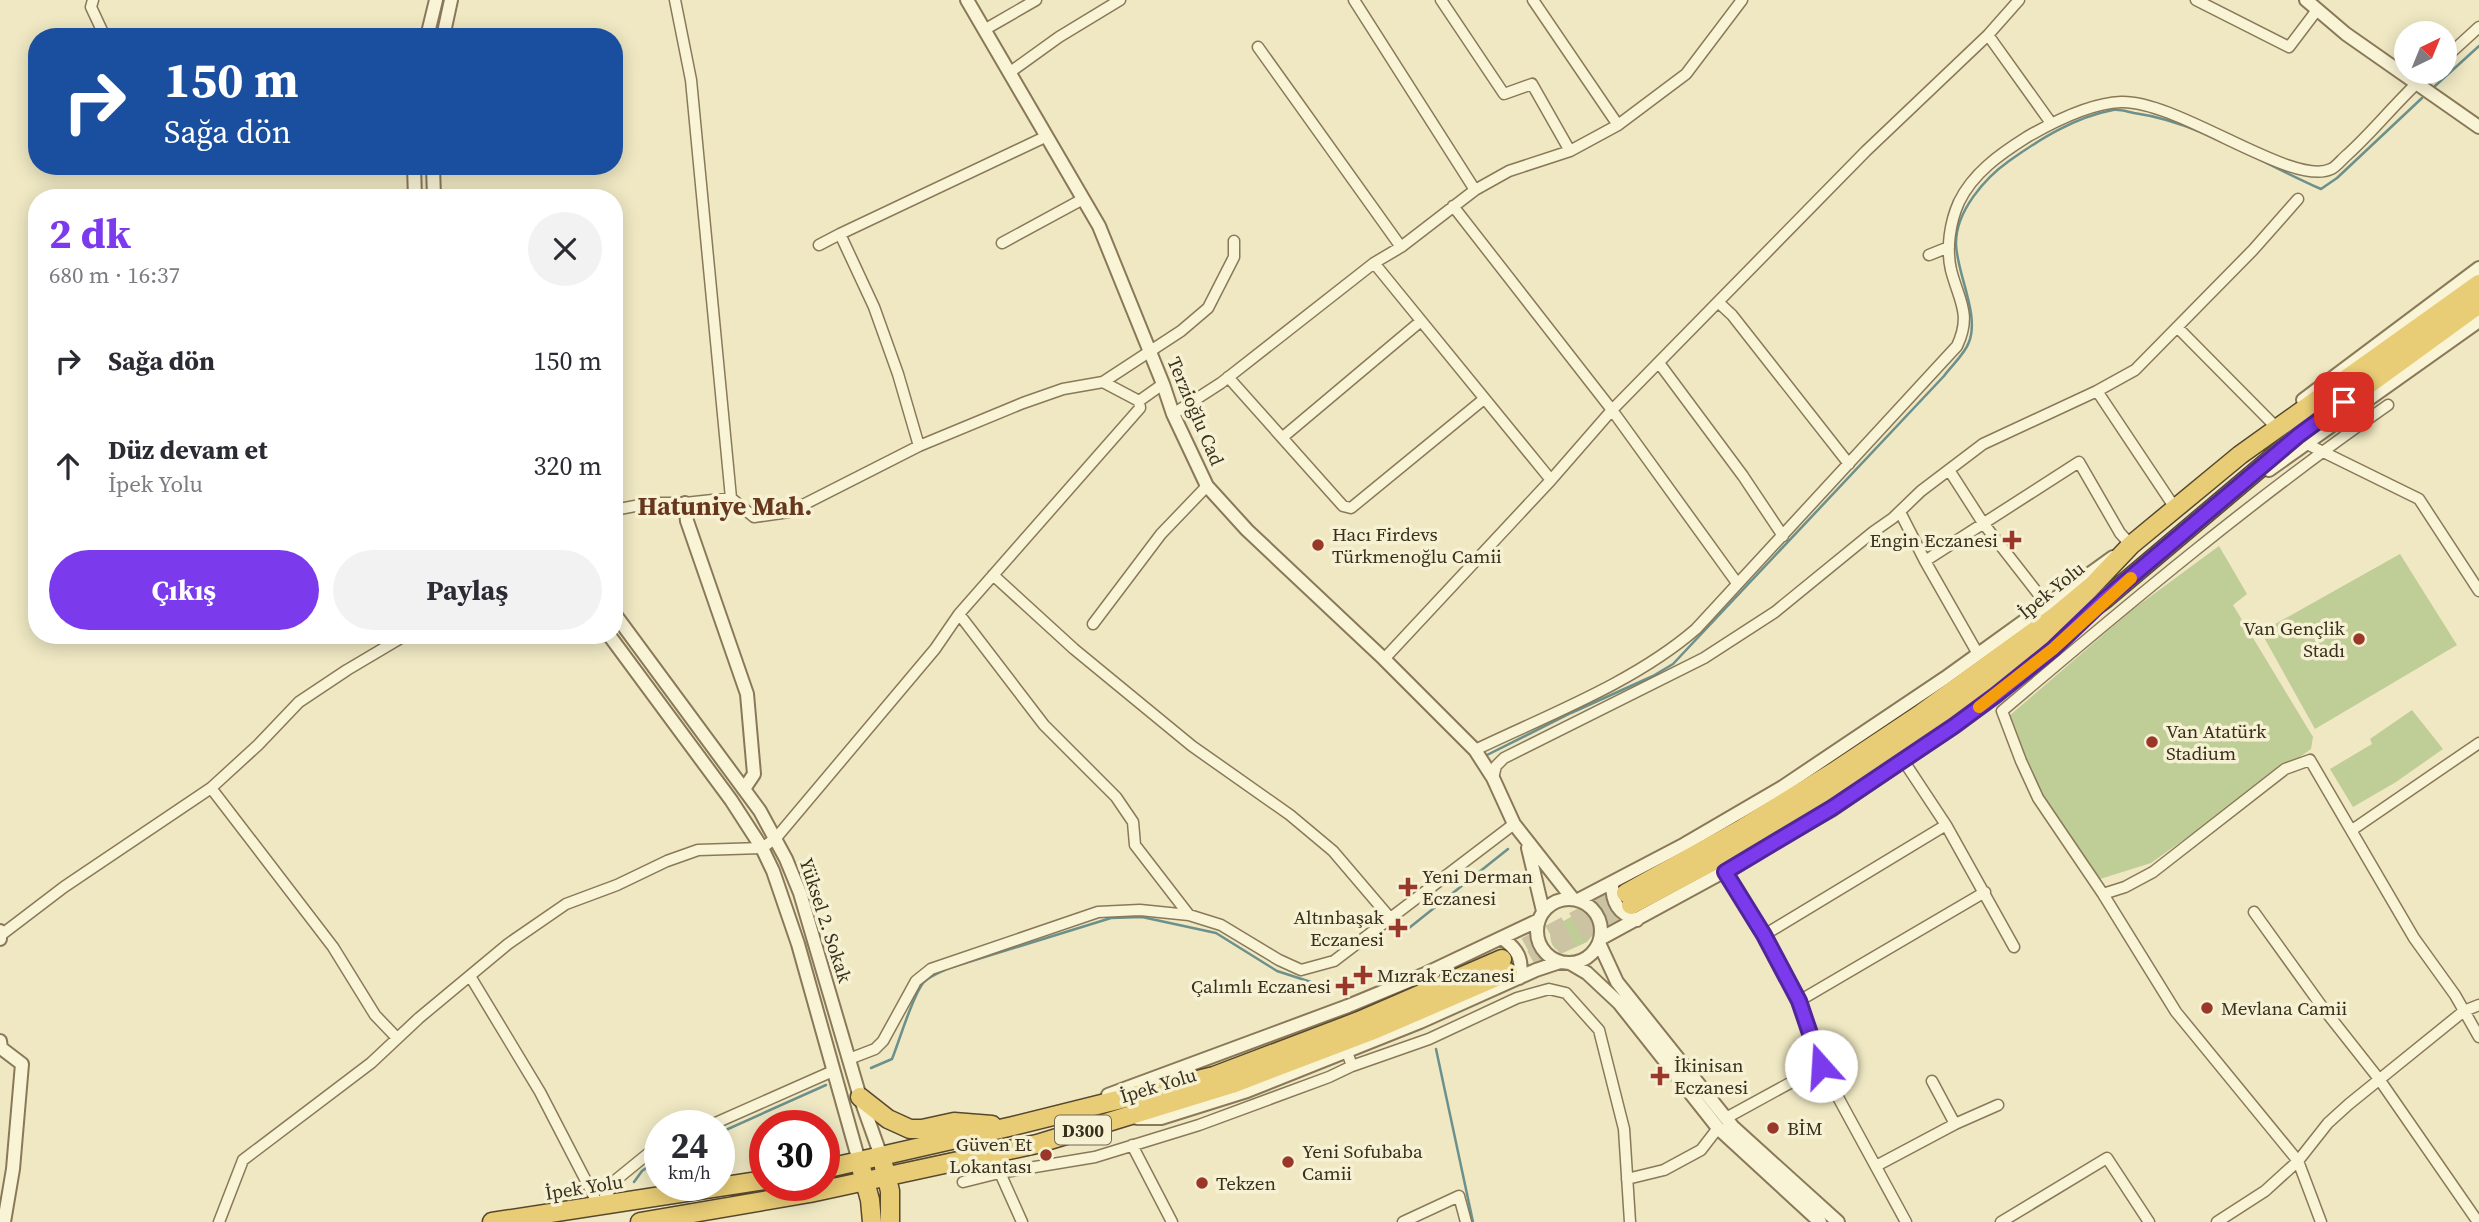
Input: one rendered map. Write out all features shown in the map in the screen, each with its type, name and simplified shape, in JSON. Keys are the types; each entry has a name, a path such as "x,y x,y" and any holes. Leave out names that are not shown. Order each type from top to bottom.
{"highway":[{"name":"İpek Yolu","path":"1627,900 1832,773 1919,715 2057,615 2093,585 2130,545 2239,455 2479,284"},
{"name":"İpek Yolu","path":"1627,900 1717,859 1895,749 2105,599 2299,435 2479,304"},
{"name":"İpek Yolu","path":"840,1165 1214,1076 1359,1021 1510,970"},
{"name":"İpek Yolu","path":"640,1222 810,1194 1037,1144 1231,1084 1376,1029 1510,970"},
{"path":"860,1097 888,1119 910,1129 954,1122 1013,1126"},
{"path":"881,1156 887,1177 890,1222"},
{"path":"859,1161 872,1222"},
{"name":"İpek Yolu","path":"492,1222 749,1183"}],"street":[{"path":"93,0 90,7 100,28"},
{"path":"429,28 436,0"},
{"path":"445,28 451,0"},
{"path":"675,0 691,80 731,498 754,517 789,512 919,446 1042,396 1063,389 1103,382 1181,331 1208,308 1234,257 1234,241"},
{"name":"Terzioğlu Cad","path":"967,0 1099,226 1173,414 1207,486 1247,530 1384,659 1475,750 1493,778 1514,824 1576,900"},
{"path":"984,30 1036,0"},
{"path":"1009,73 1059,37 1120,0"},
{"path":"1354,0 1475,190"},
{"path":"1441,0 1504,94 1532,84 1570,152"},
{"path":"1533,0 1618,125"},
{"path":"1173,414 1227,377 1374,263 1401,247 1475,190 1509,171 1570,152 1618,125 1686,74 1742,0"},
{"path":"1384,659 1551,480 1612,410 1866,151 1988,35 2019,0"},
{"path":"2196,0 2289,47 2317,10"},
{"path":"2306,0 2394,67"},
{"path":"2457,47 2479,27"},
{"path":"1988,35 2050,123"},
{"path":"1258,47 1401,247"},
{"path":"1475,750 1642,670 1671,651 1696,629 1957,346 1965,328 1962,303 1951,268 1949,247 1952,222 1959,201 1983,168 2050,123 2089,109 2122,102 2151,107 2199,124 2275,162 2309,173 2330,170 2363,141 2415,84"},
{"path":"2417,84 2479,127"},
{"path":"819,245 1045,137"},
{"path":"1002,243 1083,199"},
{"path":"1493,778 1496,766 1504,758 1656,684 1704,658 1775,612 1900,512 1921,491 1983,444 2097,391 2135,370 2178,328 2298,199"},
{"path":"1453,206 1612,410 1737,583"},
{"path":"841,234 878,318 919,446"},
{"path":"1929,255 1949,247"},
{"path":"1374,263 1551,480"},
{"path":"2239,455 2273,424 2349,364 2479,268"},
{"path":"1718,302 1732,315 1849,464"},
{"path":"1283,437 1421,321"},
{"path":"2222,501 2308,444 2479,321"},
{"path":"2178,328 2273,424"},
{"path":"1659,363 1744,476 1783,536"},
{"path":"1227,377 1343,506 1351,508 1484,398"},
{"path":"1103,382 1139,401"},
{"path":"1139,401 1163,384"},
{"path":"2097,391 2175,508"},
{"path":"219,1222 243,1160 372,1063 397,1038 508,944 566,904 698,850 762,848 776,838 903,689 959,614 1140,408 1139,401"},
{"path":"2321,1222 2298,1161 2176,1012 2103,894 2038,797 2001,711 2123,609 2322,451 2388,405"},
{"path":"2308,444 2419,499 2479,591"},
{"path":"1119,1119 1161,1118 1247,1091 1347,1052 1510,970 1588,957 1627,900 1781,788 1845,747 2130,545 2120,533 2079,462 1925,561"},
{"path":"1949,470 1983,523 2047,605"},
{"path":"1093,624 1161,534 1207,486"},
{"path":"623,508 652,503 731,498"},
{"path":"685,503 687,521 747,694 754,774 744,789"},
{"path":"1900,512 1978,654"},
{"path":"993,575 1074,649 1192,746 1290,815 1333,851 1391,919"},
{"path":"1064,1113 1348,1006 1502,938 1541,916 1557,901 1627,900 1725,872 1832,808 1996,695 2053,649 2105,599"},
{"path":"959,614 1044,725 1115,797 1133,822 1135,845 1189,915"},
{"name":"Yüksel 2. Sokak","path":"623,625 744,789 776,838 800,893 860,1097 881,1156"},
{"path":"0,935 64,887 211,788 299,702 391,644"},
{"name":"Yüksel 2. Sokak","path":"616,644 731,800 762,848 784,897 859,1161"},
{"path":"2353,830 2479,743"},
{"path":"1903,760 1985,892 2014,947"},
{"path":"2103,894 2125,887 2153,872 2285,769 2310,760 2414,938 2455,995 2479,1037"},
{"path":"211,788 333,947 374,1015 397,1038"},
{"path":"849,1059 875,1049 883,1041 916,981 931,969 1098,912 1140,910 1189,915 1221,925 1301,970 1334,961 1514,824"},
{"path":"1764,935 1945,825"},
{"name":"Terzioğlu Cad","path":"1526,841 1533,861 1541,916"},
{"path":"1725,872 1764,935 1799,1001 1821,1066 1906,1222"},
{"path":"1799,1001 1985,892"},
{"path":"1576,900 1587,904 1599,920 1600,941 1617,982 1722,1123 1838,1222"},
{"path":"2254,912 2323,1008 2379,1079 2478,1222"},
{"path":"1541,916 1537,930 1538,941 1543,950 1587,973 1619,1003 1722,1123 1820,1222"},
{"path":"1502,938 1520,956 1521,969 1510,970"},
{"path":"470,976 540,1092 599,1206 617,1179 644,1157"},
{"path":"963,1182 999,1173 1095,1157 1199,1125 1429,1039 1517,998 1549,989 1566,993 1599,1030 1624,1129 1630,1222"},
{"path":"2217,1222 2265,1191 2298,1161 2328,1123 2379,1079 2464,1011 2479,1005"},
{"path":"0,1041 1,1048 22,1065 13,1169 4,1222"},
{"path":"1347,1052 1352,1066"},
{"path":"1627,1179 1664,1170 1701,1150 1722,1123 1821,1066"},
{"path":"735,1114 833,1071"},
{"path":"1933,1081 1955,1124"},
{"path":"1876,1166 1955,1124 1998,1105"},
{"path":"1132,1145 1172,1222"},
{"path":"992,1154 1022,1222"},
{"path":"2001,1222 2107,1158 2149,1222"},
{"path":"1403,1222 1459,1196 1466,1222"}],"green space":[{"path":"2219,546 2247,594 2233,605 2313,737 2311,749 2151,863 2100,879 2064,833 2039,793 2009,716 2132,610"},
{"name":"Van Gençlik Stadı","path":"2400,554 2457,645 2315,729 2261,632"},
{"path":"2412,710 2443,749 2396,782 2353,807 2330,769 2372,744 2370,739"},
{"path":"1576,914 1587,923 1591,937 1587,942 1563,953 1552,944 1551,928"}],"waterway":[{"path":"2435,86 2479,46"},
{"path":"1485,756 1673,664 1944,376 1964,351 1972,331 1970,306 1957,254 1957,231 1966,207 1974,196 1991,176 2009,161 2072,123 2099,113 2118,110 2158,118 2206,134 2321,189 2337,178 2422,98"},
{"path":"1409,928 1508,849"},
{"path":"871,1068 892,1059 915,997 929,978 949,968 1111,918 1142,917 1216,933 1277,971 1314,983"},
{"path":"1436,1049 1473,1222"},
{"path":"735,1126 826,1085"},
{"path":"634,1182 644,1170"}],"tunnel":[{"path":"1502,959 1626,893"},
{"path":"1508,972 1631,905"}],"slow traffic":[{"path":"1979,707 2053,649 2131,578"}],"place":[{"name":"Engin Eczanesi","path":"2012,540"},
{"name":"Hacı Firdevs Türkmenoğlu Camii","path":"1318,545"},
{"name":"Van Gençlik Stadı","path":"2359,639"},
{"name":"Van Atatürk Stadium","path":"2152,742"},
{"name":"Yeni Derman Eczanesi","path":"1408,887"},
{"name":"Altınbaşak Eczanesi","path":"1398,928"},
{"name":"Mızrak Eczanesi","path":"1363,975"},
{"name":"Çalımlı Eczanesi","path":"1345,986"},
{"name":"Mevlana Camii","path":"2207,1008"},
{"name":"İkinisan Eczanesi","path":"1660,1076"},
{"name":"BİM","path":"1773,1128"},
{"name":"Güven Et Lokantası","path":"1046,1155"},
{"name":"Yeni Sofubaba Camii","path":"1288,1162"},
{"name":"Tekzen","path":"1202,1183"}],"district":[{"name":"Hatuniye Mah.","path":"725,506"}],"route":[{"path":"1821,1066 1799,1001 1764,935 1725,872 1832,808 1996,695 2053,649 2105,599 2299,435 2344,402"}]}
